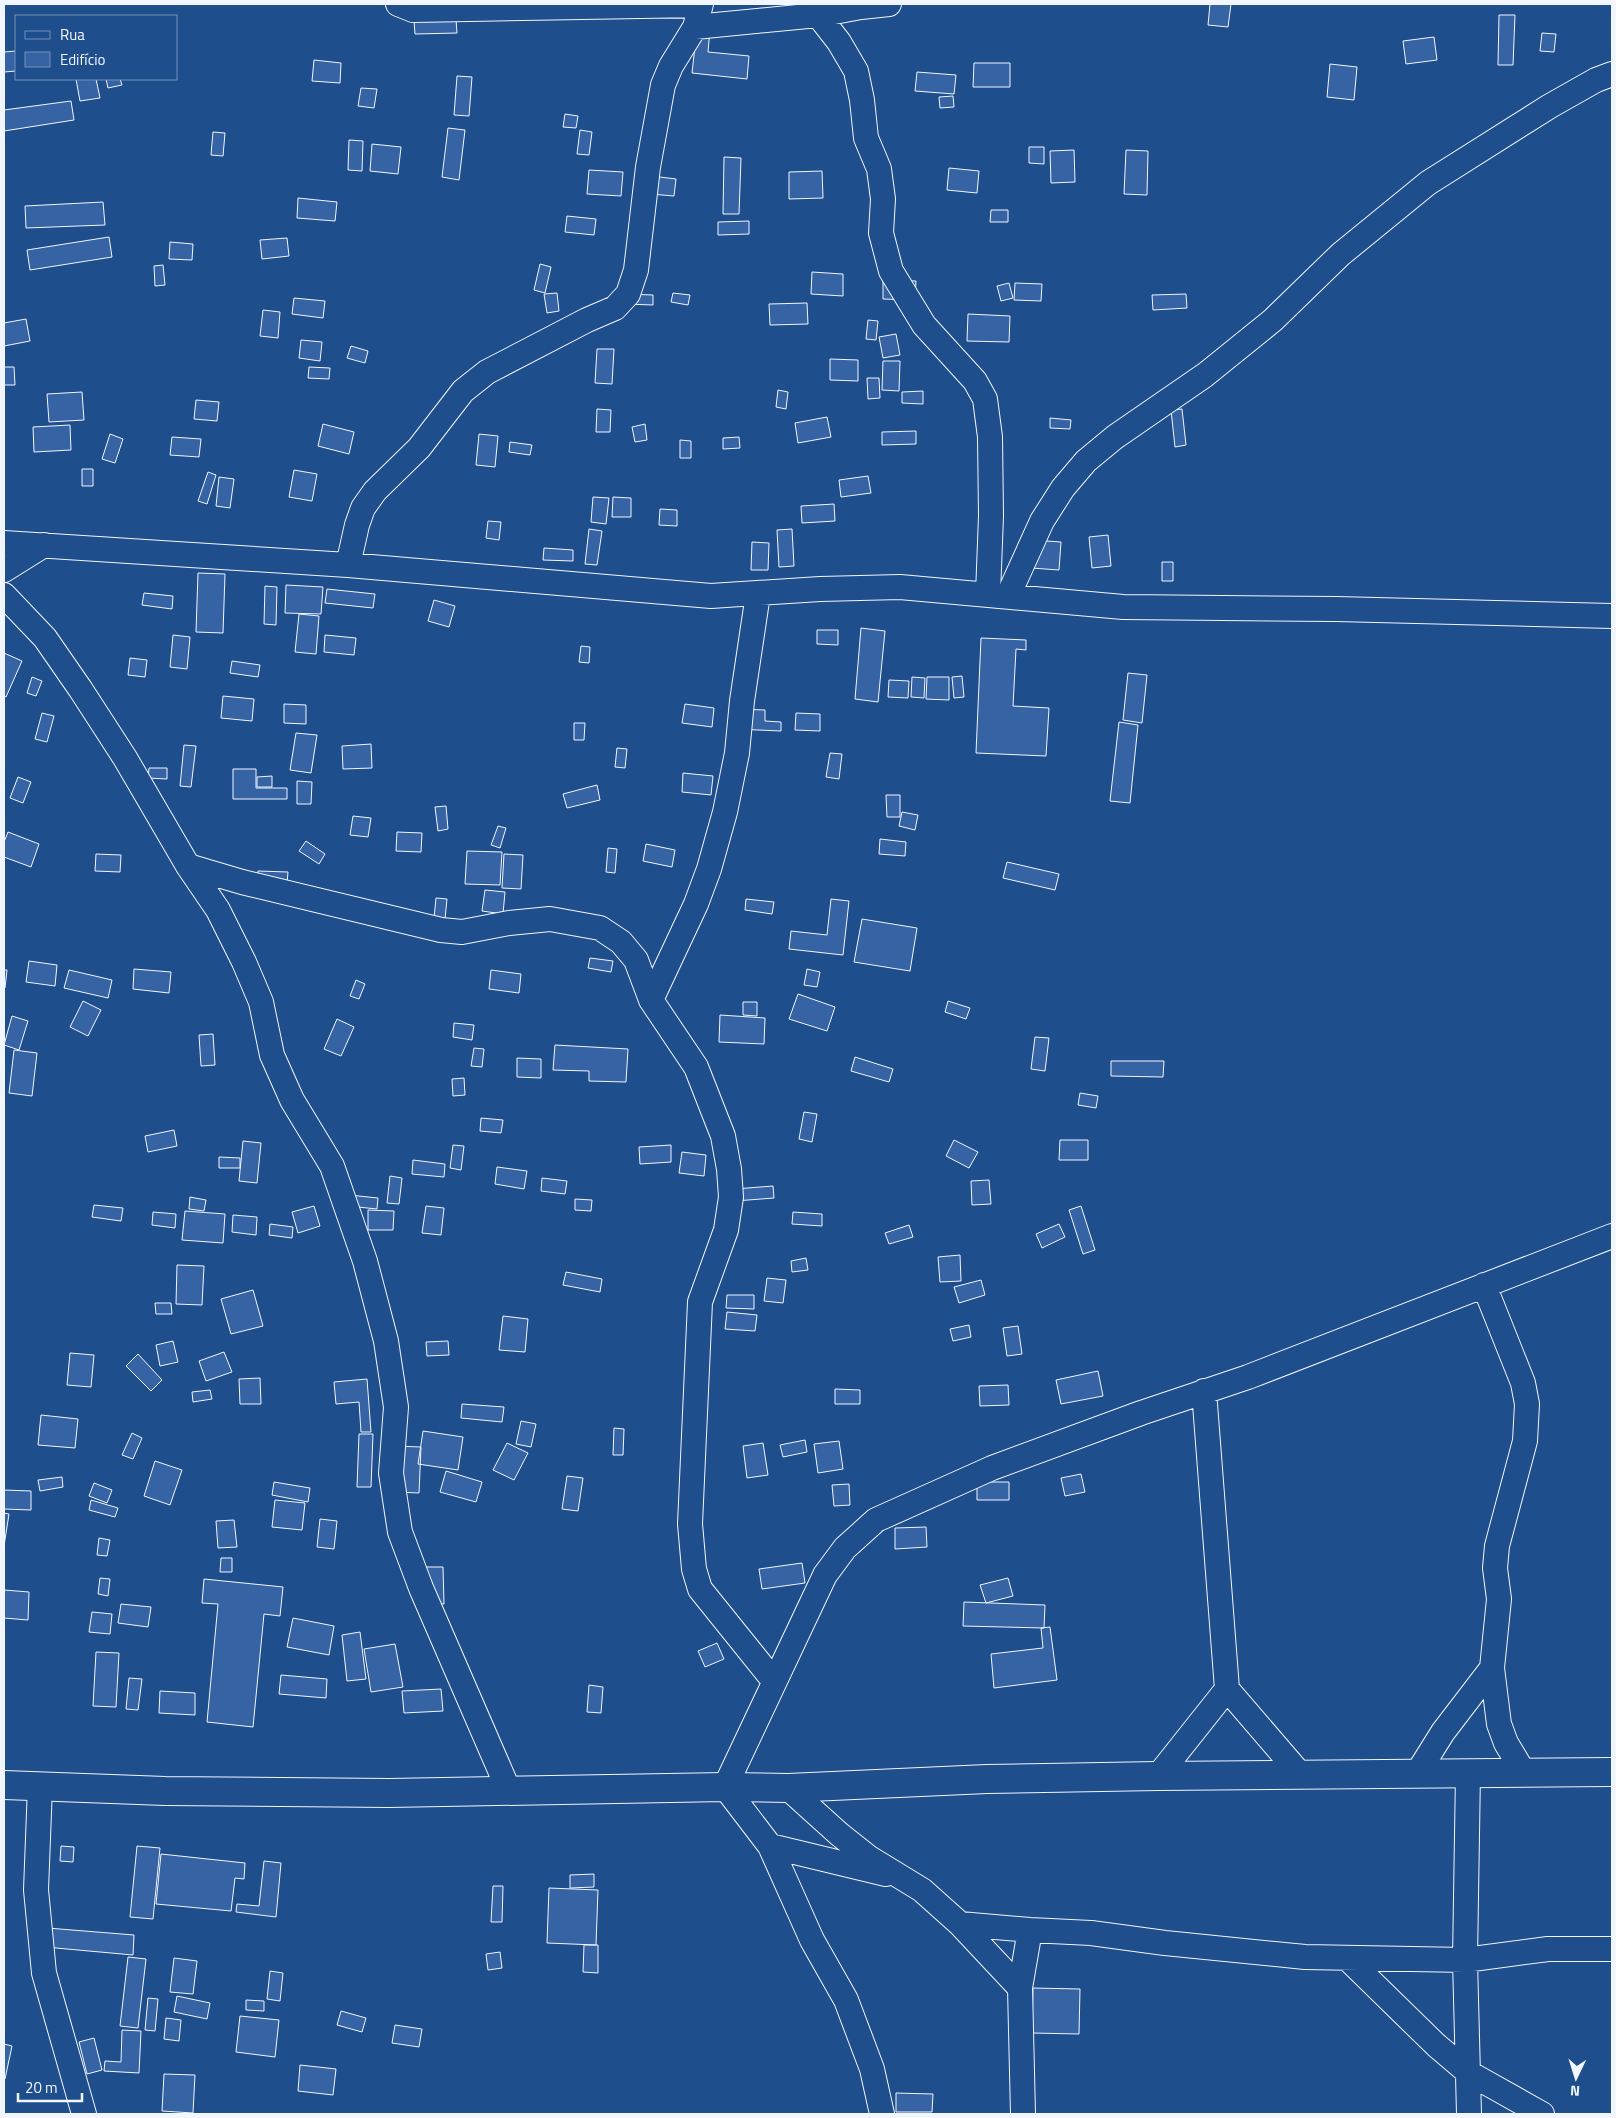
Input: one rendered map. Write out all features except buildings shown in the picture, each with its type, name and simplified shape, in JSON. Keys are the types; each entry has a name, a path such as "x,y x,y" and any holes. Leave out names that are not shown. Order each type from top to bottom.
{"main road":[{"path":"4,1785 252,1792 509,1791 725,1787 788,1788 987,1779 1158,1776 1418,1772 1612,1772"}],"street":[{"path":"398,4 413,10 466,8 818,15 861,6 889,4"},
{"path":"348,565 363,508 376,491 419,448 463,391 487,372 615,308 628,294 636,270 648,167 663,85 699,12"},
{"path":"818,15 856,71 862,100 866,138 879,169 883,199 881,233 891,271 924,325 975,381 985,399 990,436 991,516 998,595"},
{"path":"998,595 1063,488 1086,461 1115,437 1205,375 1258,333 1341,254 1428,183 1550,106 1596,80 1612,74"},
{"path":"4,543 348,565 711,596 820,589 900,587 1123,607 1336,609 1612,616"},
{"path":"4,570 44,546"},
{"path":"651,1000 696,904 709,869 725,812 737,754 742,701 758,594"},
{"path":"4,595 45,638 81,690 125,758 188,866 218,910 244,962 261,1002 272,1055 292,1100 332,1166 365,1261 386,1341 396,1407 392,1473 400,1532 421,1588 509,1791"},
{"path":"188,866 242,882 442,930 462,932 509,923 550,919 600,928 621,942 636,960 651,1000 696,1067 723,1136 730,1169 731,1197 726,1230 700,1302 690,1524 694,1569 700,1589 774,1682"},
{"path":"882,2114 872,2069 846,2000 812,1940 770,1846 725,1787 825,1575 845,1548 876,1520 992,1468 1204,1391 1248,1377 1612,1236"},
{"path":"1484,1285 1523,1383 1526,1404 1525,1441 1497,1546 1495,1568 1499,1599 1492,1668 1499,1724 1506,1743 1524,1773"},
{"path":"1204,1391 1227,1690 1300,1774"},
{"path":"1418,1772 1443,1732 1492,1668"},
{"path":"1158,1776 1227,1690"},
{"path":"1468,1772 1465,1960 1469,2114"},
{"path":"40,1786 36,1890 44,1972 84,2114"},
{"path":"788,1788 838,1834 868,1857 922,1890 960,1924 1020,1988"},
{"path":"770,1846 902,1877"},
{"path":"960,1924 1091,1933 1249,1952 1348,1959 1465,1960 1548,1948 1612,1949"},
{"path":"1023,2114 1020,1988 1030,1930"},
{"path":"1348,1959 1436,2045 1469,2073 1542,2114"},
{"path":"869,2114 872,2069"}]}
